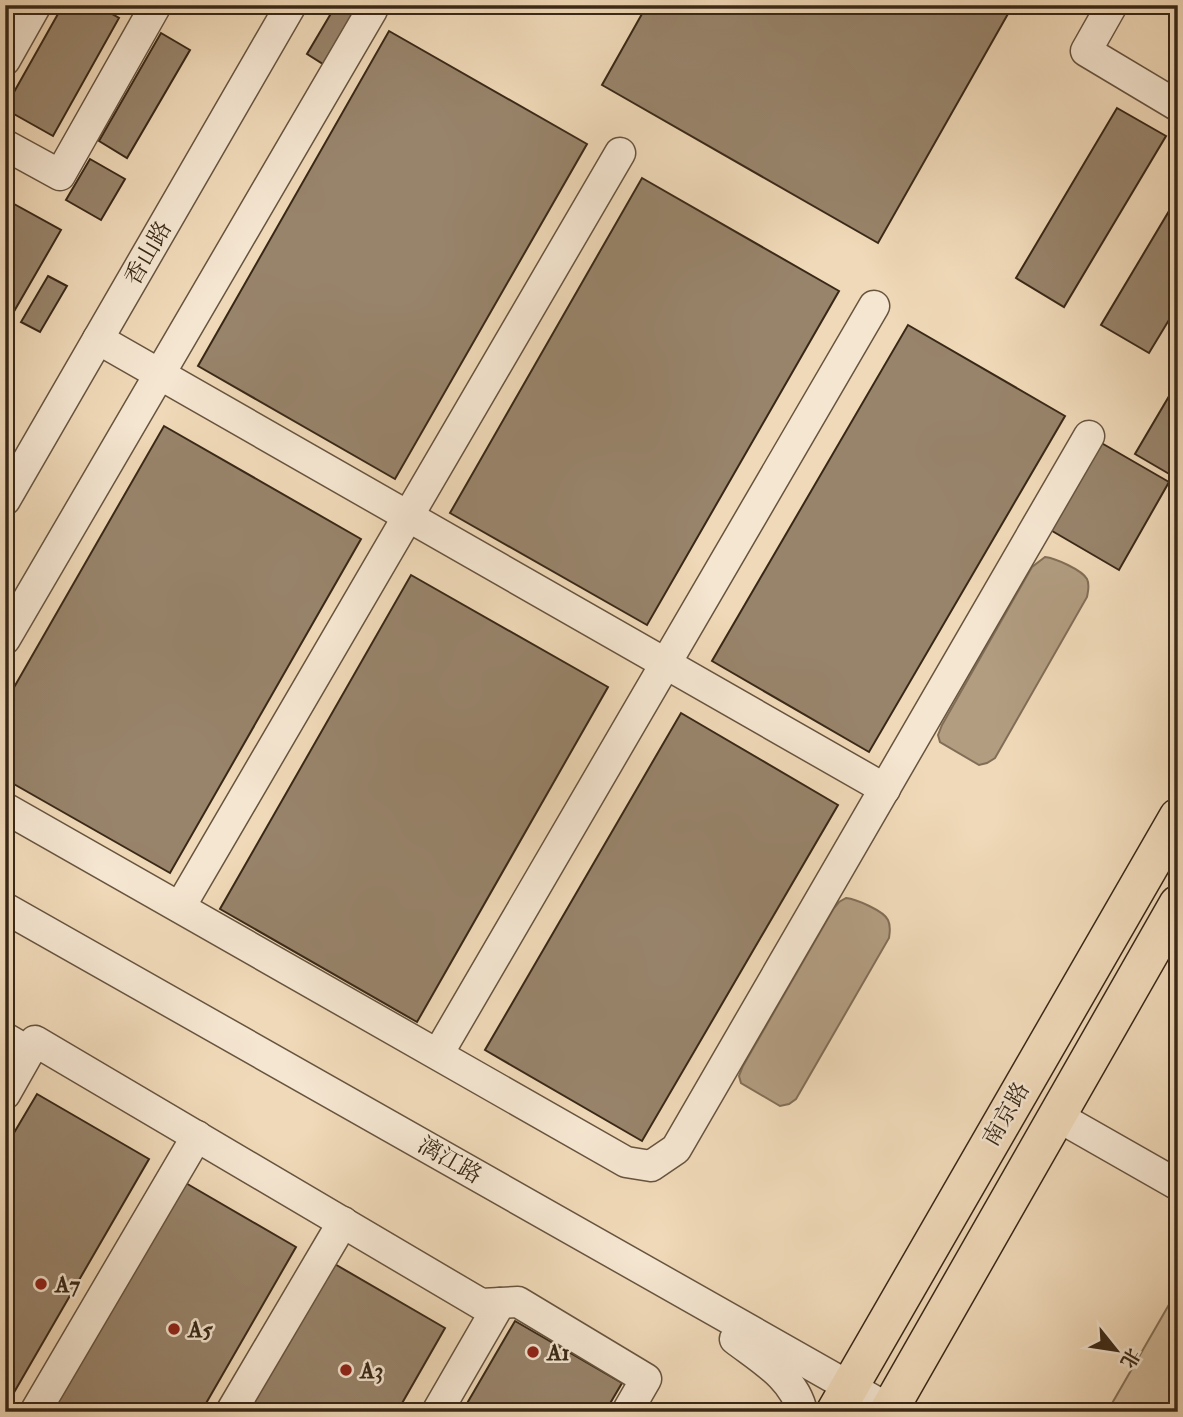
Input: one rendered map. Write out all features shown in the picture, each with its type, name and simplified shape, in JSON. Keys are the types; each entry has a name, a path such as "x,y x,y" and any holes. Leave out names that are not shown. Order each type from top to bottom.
{"main road":[{"name":"南京路","path":"842,1399 1178,817"},
{"name":"南京路","path":"891,1411 1178,904"}],"street":[{"path":"5,60 36,5"},
{"path":"5,145 60,175 156,5"},
{"name":"香山路","path":"5,500 291,5"},
{"path":"1112,5 1086,51 1178,106"},
{"path":"5,639 372,10"},
{"path":"180,907 620,153"},
{"path":"438,1054 874,306"},
{"path":"98,339 885,789"},
{"path":"5,808 626,1162 651,1166 676,1149 1089,436"},
{"name":"漓江路","path":"5,908 631,1262 842,1399 891,1411"},
{"path":"5,1094 17,1045 36,1041 481,1304 518,1302 646,1379 627,1412"},
{"path":"1057,1115 1178,1185"},
{"path":"35,1412 197,1136"},
{"path":"231,1412 343,1222"},
{"path":"631,1262 771,1366 792,1386 803,1412"},
{"path":"437,1412 500,1303"}],"shaded area":[{"path":"1045,557 1080,572 1087,579 1087,597 995,758 979,765 940,742 938,735 1032,567"},
{"path":"846,898 881,913 890,924 889,938 796,1099 780,1106 741,1083 739,1076 834,908"},
{"path":"1178,1289 1178,1412 1107,1412"}],"building":[{"path":"63,5 96,5 119,18 53,136 5,108"},
{"path":"336,5 348,5 356,9 323,64 307,54"},
{"path":"647,5 1013,5 878,243 602,85"},
{"path":"389,31 587,144 395,479 198,366"},
{"path":"161,33 190,50 127,158 99,141"},
{"path":"1117,108 1166,136 1064,307 1016,278"},
{"path":"90,159 125,179 101,220 66,200"},
{"path":"642,178 839,291 647,625 450,513"},
{"path":"1178,196 1178,305 1149,353 1101,325"},
{"path":"5,199 61,230 5,327"},
{"path":"48,276 67,286 40,332 21,322"},
{"path":"908,325 1065,416 869,752 712,661"},
{"path":"1178,381 1178,464 1171,475 1135,454"},
{"path":"164,426 361,539 170,873 5,779 5,703"},
{"path":"1098,441 1169,482 1119,570 1047,528"},
{"path":"411,575 608,687 417,1022 220,909"},
{"path":"681,713 838,805 642,1141 485,1050"},
{"name":"A7","path":"37,1094 149,1159 5,1408 5,1148"},
{"name":"A5","path":"184,1182 296,1247 201,1412 51,1412"},
{"name":"A3","path":"333,1263 445,1328 397,1412 247,1412"},
{"name":"A1","path":"515,1321 622,1383 605,1412 462,1412"}],"place":[{"name":"A7","path":"41,1284"},
{"name":"A5","path":"174,1329"},
{"name":"A1","path":"533,1352"},
{"name":"A3","path":"346,1370"}]}
